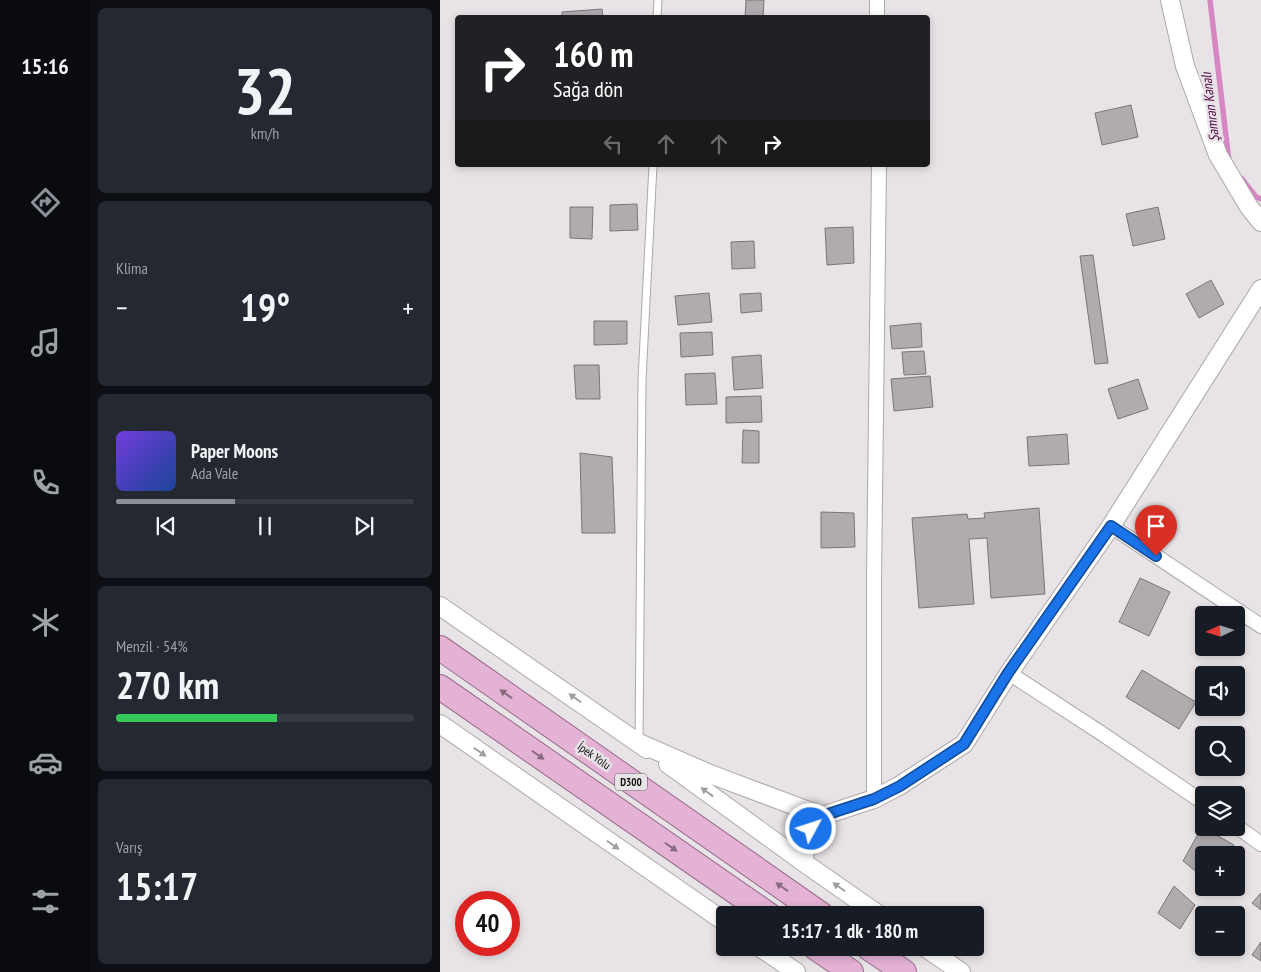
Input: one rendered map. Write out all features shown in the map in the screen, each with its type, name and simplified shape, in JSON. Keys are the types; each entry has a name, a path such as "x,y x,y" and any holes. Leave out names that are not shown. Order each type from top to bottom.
{"highway":[{"name":"İpek Yolu","path":"440,648 809,906"},
{"name":"D300","path":"440,687 756,906"},
{"path":"828,956 851,972"},
{"path":"881,956 904,972"}],"street":[{"path":"877,0 877,15"},
{"path":"1170,0 1185,66 1218,154 1249,206 1261,222"},
{"path":"874,799 874,580 879,167"},
{"path":"803,862 811,829 822,816 874,799 900,786 964,744 1008,673 1111,526 1261,289"},
{"path":"1111,526 1261,626"},
{"path":"440,606 639,743 866,906"},
{"path":"1008,673 1195,797"},
{"path":"440,724 716,916"},
{"path":"639,743 710,774 822,816"},
{"path":"1245,832 1261,844"},
{"path":"773,956 796,972"},
{"path":"938,956 961,972"}],"lane":[{"path":"658,0 658,15"},
{"path":"639,743 642,380 652,167"}],"building":[{"path":"746,0 764,0 763,15 745,15"},
{"path":"602,9 603,15 562,15 562,12"},
{"path":"1131,105 1138,137 1102,145 1095,113"},
{"path":"637,204 638,230 610,231 610,205"},
{"path":"570,207 593,207 592,239 570,238"},
{"path":"1158,207 1165,239 1133,246 1126,214"},
{"path":"853,227 854,263 827,265 825,228"},
{"path":"754,241 755,268 732,269 731,242"},
{"path":"1093,255 1108,363 1095,364 1080,256"},
{"path":"1211,280 1224,304 1199,318 1186,294"},
{"path":"709,293 712,322 678,325 675,296"},
{"path":"761,293 762,311 741,313 740,294"},
{"path":"594,321 627,321 627,344 594,345"},
{"path":"921,323 922,347 892,349 890,326"},
{"path":"712,332 713,355 681,357 680,333"},
{"path":"924,351 926,374 904,375 902,352"},
{"path":"761,355 763,388 734,390 732,357"},
{"path":"574,365 599,365 600,399 576,399"},
{"path":"715,373 717,404 686,405 685,374"},
{"path":"930,376 933,407 894,411 891,379"},
{"path":"1138,379 1148,409 1118,419 1108,389"},
{"path":"761,396 762,422 726,423 726,397"},
{"path":"743,430 759,431 759,463 742,463"},
{"path":"1067,434 1069,464 1029,466 1027,437"},
{"path":"580,453 612,457 615,533 582,533"},
{"path":"1039,508 1045,594 991,598 987,538 969,539 974,604 919,608 912,518 967,514 968,519 985,518 984,513"},
{"path":"821,512 854,513 855,547 821,548"},
{"path":"1140,578 1170,592 1149,636 1119,622"},
{"path":"1142,670 1195,701 1195,704 1179,729 1126,697"},
{"path":"1197,836 1218,836 1234,845 1195,846 1195,871 1183,861"},
{"path":"1174,886 1195,905 1180,929 1158,913"},
{"path":"1261,893 1261,910 1252,903"},
{"path":"1261,942 1261,961 1252,955"}],"waterway":[{"name":"Şamran Kanalı","path":"1210,0 1229,162"},
{"name":"Şamran Kanalı","path":"1242,179 1256,197 1261,199"}],"route":[{"path":"811,829 822,816 874,799 900,786 964,744 1008,673 1111,526 1156,556"}]}
